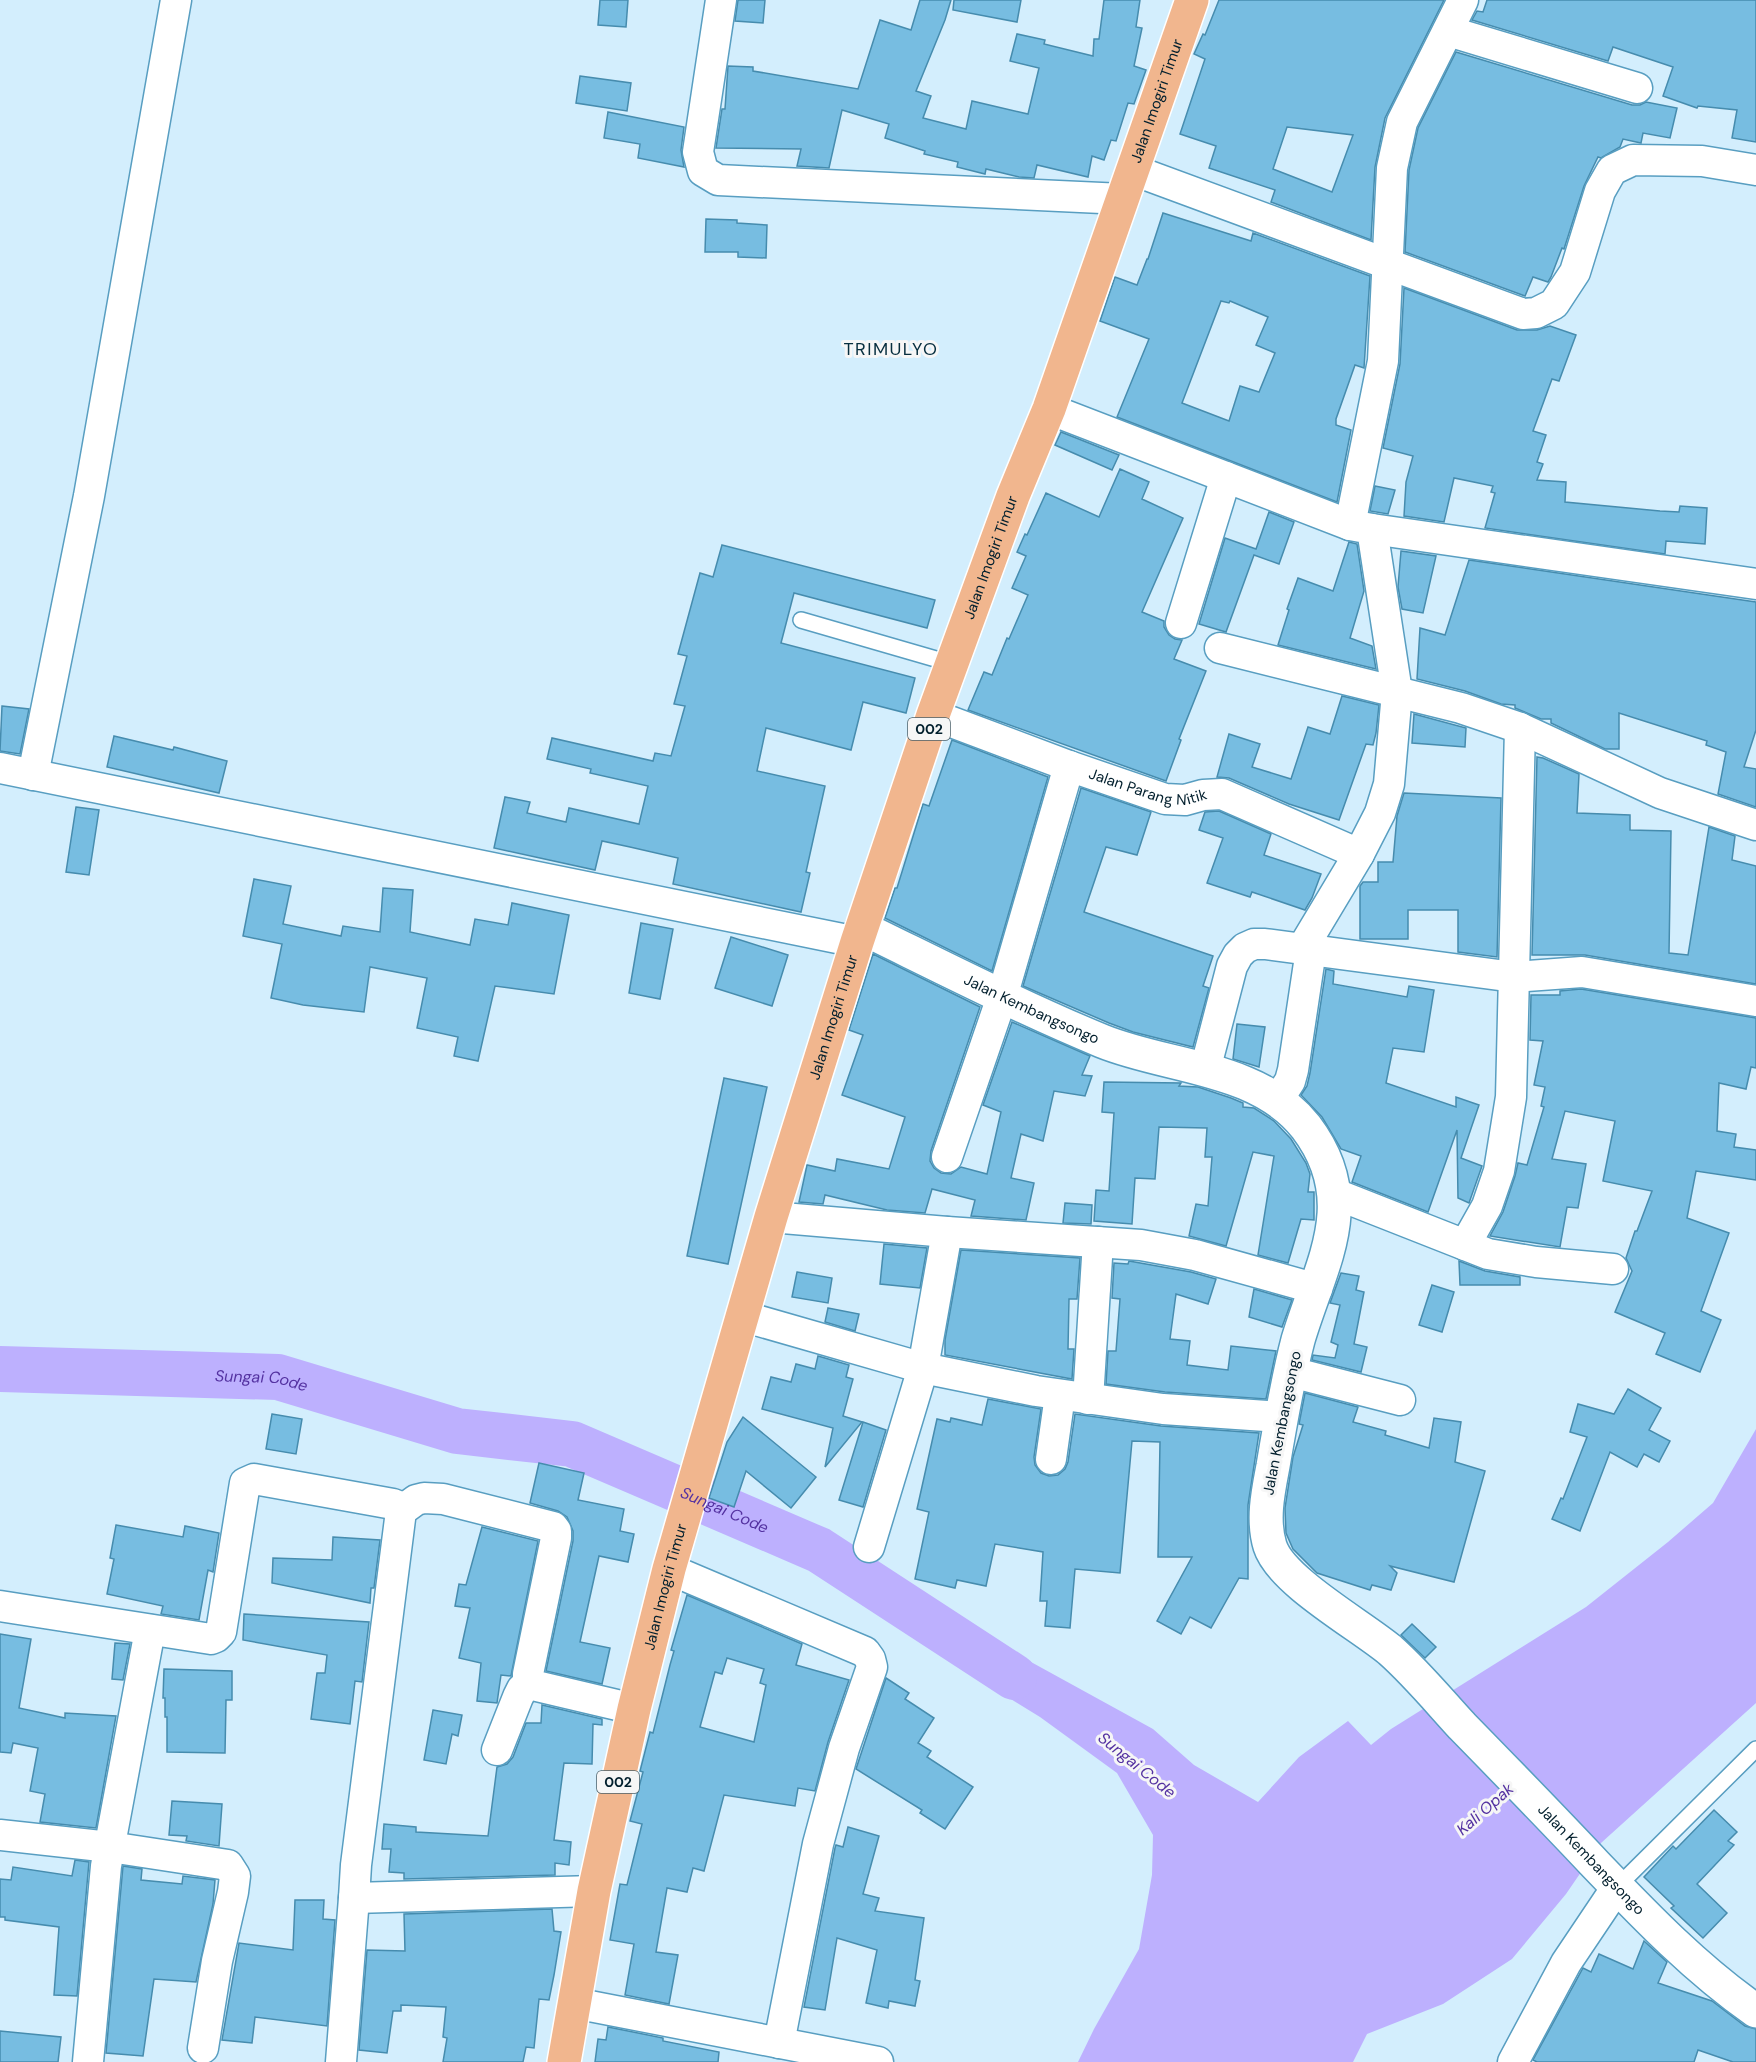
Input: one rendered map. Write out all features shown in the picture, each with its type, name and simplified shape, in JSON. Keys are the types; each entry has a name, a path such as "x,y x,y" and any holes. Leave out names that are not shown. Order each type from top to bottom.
{"main road":[{"name":"Jalan Imogiri Timur","path":"564,2062 594,1891 634,1709 669,1569 771,1217 860,935 933,715 1013,496 1049,409 1192,0"}],"street":[{"path":"33,775 89,496 176,0"},
{"path":"721,0 698,152 703,171 718,180 1128,184 1387,263 1523,314 1536,313 1554,304 1575,272 1600,191 1612,170 1633,160 1702,161 1756,170"},
{"path":"1277,1101 1290,1082 1293,1070 1306,949 1380,813 1389,784 1397,692 1361,527 1383,361 1392,168 1402,122 1463,0"},
{"path":"1448,31 1637,88"},
{"path":"1049,409 1361,527 1756,584"},
{"path":"1181,623 1226,477"},
{"path":"1220,648 1461,708 1520,728 1660,793 1756,825"},
{"name":"Jalan Parang Nitik","path":"933,715 1069,766 1166,799 1185,800 1203,795 1222,794 1359,854"},
{"path":"1465,1245 1487,1206 1499,1171 1511,1097 1520,728"},
{"path":"947,1157 1002,997 1069,766"},
{"path":"0,768 860,935"},
{"name":"Jalan Kembangsongo","path":"860,935 1117,1047 1245,1083 1277,1101 1306,1128 1320,1149 1329,1170 1333,1193 1333,1221 1329,1254 1299,1339 1281,1417 1266,1505 1267,1532 1275,1558 1294,1579 1390,1651 1615,1885 1707,1975 1756,2010"},
{"path":"1204,1070 1232,966 1238,954 1254,944 1514,977 1582,972 1756,1001"},
{"path":"1333,1193 1488,1254 1613,1269"},
{"path":"771,1217 1142,1245 1195,1255 1317,1288"},
{"path":"869,1547 923,1368 947,1232"},
{"path":"1051,1459 1074,1397 1098,1242"},
{"path":"742,1316 923,1368 1074,1397 1163,1409 1281,1417"},
{"path":"1291,1372 1400,1400"},
{"path":"0,1606 150,1630 216,1637 221,1632 245,1483 250,1480 398,1506 401,1511 356,1865 341,2062"},
{"path":"401,1511 416,1500 443,1499 547,1524 556,1531 528,1674 528,1684 518,1697 497,1750"},
{"path":"669,1569 865,1652 872,1667 844,1748 818,1844 779,2043"},
{"path":"88,2062 106,1866 150,1630"},
{"path":"528,1684 634,1709"},
{"path":"0,1835 110,1847 228,1864 235,1875 233,1892 217,1961 203,2048"},
{"path":"1513,2062 1566,1963 1615,1885"},
{"path":"354,1898 594,1891"},
{"path":"574,2003 779,2043 820,2057 878,2062"}],"lane":[{"path":"801,620 953,664"},
{"path":"1615,1885 1756,1749"}],"water":[{"name":"Kali Opak","path":"1756,1429 1756,1703 1601,1843 1566,1894 1512,1959 1443,2004 1367,2034 1353,2062 1078,2062 1139,1949 1152,1875 1153,1835 1117,1773 1040,1717 938,1654 978,1633 1153,1729 1194,1765 1258,1802 1299,1757 1348,1721 1371,1745 1391,1729 1586,1607 1713,1503"}],"building":[{"path":"600,0 628,0 626,27 598,25"},
{"path":"738,0 765,0 763,23 735,21"},
{"path":"920,0 951,0 916,91 931,96 923,118 966,129 972,101 1028,114 1039,68 1010,61 1017,34 1045,40 1044,44 1093,56 1094,39 1099,39 1104,0 1140,0 1136,27 1142,28 1134,66 1146,70 1134,104 1128,103 1116,141 1111,140 1104,160 1092,156 1088,177 1037,165 1034,178 986,169 985,174 957,167 958,162 924,154 925,151 885,138 889,124 842,110 829,168 797,166 801,149 716,148 722,109 725,109 728,66 753,67 753,71 858,89 880,20 911,30"},
{"path":"954,0 1021,0 1017,22 953,10"},
{"path":"1219,0 1444,0 1385,118 1375,167 1371,240 1271,202 1275,190 1209,168 1216,146 1180,134 1205,59 1194,54 1203,34 1205,35","holes":["1287,127 1353,135 1332,192 1273,169"]},
{"path":"1487,0 1756,0 1756,142 1732,138 1737,110 1698,106 1697,108 1663,96 1673,67 1613,47 1608,61 1472,20 1477,11 1483,12"},
{"path":"1456,52 1632,105 1646,102 1677,108 1670,138 1643,133 1641,143 1623,139 1620,147 1601,158 1598,157 1584,186 1564,249 1562,248 1551,277 1548,282 1533,277 1525,296 1405,252 1409,170 1418,128"},
{"path":"580,76 631,83 627,111 576,103"},
{"path":"608,112 684,127 681,150 684,167 638,158 640,144 604,138"},
{"path":"1163,213 1251,241 1253,233 1370,276 1364,368 1355,365 1336,419 1336,425 1351,430 1337,502 1117,417 1149,339 1100,321 1115,277 1137,285","holes":["1221,301 1229,303 1230,301 1268,317 1256,345 1275,353 1259,392 1240,386 1229,421 1182,403"]},
{"path":"706,219 737,220 737,223 767,225 766,258 738,257 738,252 705,252"},
{"path":"1404,288 1517,330 1537,330 1550,326 1576,335 1559,381 1552,379 1533,431 1546,435 1537,462 1543,464 1537,480 1566,482 1565,502 1679,512 1680,506 1707,508 1705,544 1666,541 1665,554 1485,528 1495,493 1491,492 1493,486 1454,478 1444,522 1404,516 1406,482 1413,456 1383,448 1400,364"},
{"path":"1061,432 1119,455 1112,470 1055,445"},
{"path":"1120,469 1149,482 1142,499 1183,518 1142,612 1164,621 1164,627 1169,635 1182,640 1174,659 1206,671 1179,739 1181,740 1166,781 968,710 984,672 992,675 1028,595 1012,588 1026,556 1017,552 1046,493 1099,517"},
{"path":"1375,486 1395,490 1388,514 1370,511"},
{"path":"1269,512 1294,522 1279,564 1254,555 1226,632 1199,624 1225,538 1256,549"},
{"path":"1349,542 1357,544 1364,591 1350,638 1372,646 1376,669 1278,645 1298,578 1333,591"},
{"path":"722,545 935,600 927,628 794,593 781,643 915,678 906,713 863,702 851,750 766,728 757,771 825,786 806,872 810,873 801,912 673,884 678,858 602,841 595,870 494,848 505,797 530,802 527,813 566,822 569,808 639,824 648,786 590,773 591,769 547,759 552,738 653,761 655,753 671,756 685,706 674,704 687,656 678,654 700,573 713,577"},
{"path":"1401,551 1436,556 1423,613 1402,609 1398,587"},
{"path":"1469,560 1756,602 1756,730 1744,767 1756,769 1756,807 1718,794 1726,752 1706,745 1707,741 1619,713 1619,749 1605,749 1551,723 1551,719 1541,719 1515,708 1515,705 1501,704 1465,691 1417,679 1420,628 1445,635"},
{"path":"1342,696 1379,705 1373,745 1366,744 1339,820 1289,804 1229,778 1217,777 1229,734 1260,744 1252,767 1291,779 1308,727 1330,734"},
{"path":"2,706 29,709 20,754 0,751"},
{"path":"1414,714 1466,728 1465,747 1412,743"},
{"path":"114,736 173,750 174,747 227,761 219,793 107,767"},
{"path":"952,740 1048,777 992,971 885,918 895,888 897,888 923,804 929,806"},
{"path":"1537,757 1579,774 1577,813 1630,815 1630,830 1671,831 1669,953 1688,955 1709,827 1735,836 1732,860 1756,866 1756,984 1585,955 1532,955"},
{"path":"1081,788 1151,812 1137,855 1106,847 1084,912 1213,956 1203,986 1209,988 1193,1047 1133,1032 1023,986"},
{"path":"1404,793 1501,798 1497,957 1458,952 1458,910 1408,910 1408,939 1360,939 1360,886 1363,882 1378,882 1378,862 1393,862 1397,816"},
{"path":"76,807 99,810 89,875 66,872"},
{"path":"1219,811 1271,834 1264,855 1321,874 1305,910 1252,892 1250,897 1207,883 1223,838 1199,830 1205,812"},
{"path":"254,879 291,886 283,924 341,936 343,926 380,932 383,888 413,890 410,932 470,945 475,919 508,925 512,903 569,915 554,994 495,986 478,1061 454,1056 458,1037 417,1028 427,978 370,967 364,1012 303,1005 271,998 282,944 243,936"},
{"path":"641,923 673,929 660,999 629,993"},
{"path":"731,937 788,955 772,1006 715,988"},
{"path":"873,954 980,1007 931,1151 930,1161 941,1173 951,1174 961,1167 987,1174 1001,1112 983,1105 1012,1022 1090,1056 1082,1075 1092,1076 1085,1096 1054,1091 1043,1141 1021,1134 1011,1178 1034,1183 1026,1220 971,1216 975,1200 932,1189 925,1213 887,1210 825,1195 823,1204 799,1202 807,1165 835,1171 837,1159 889,1169 905,1117 842,1095 863,1035 849,1030"},
{"path":"1326,969 1334,971 1333,984 1407,997 1409,986 1434,990 1424,1052 1393,1048 1386,1083 1456,1107 1456,1097 1479,1105 1461,1158 1482,1166 1469,1203 1458,1198 1457,1130 1428,1212 1352,1182 1361,1156 1341,1149 1322,1117 1301,1095 1307,1086 1310,1073"},
{"path":"1581,989 1756,1018 1756,1068 1751,1067 1746,1089 1719,1083 1717,1131 1736,1134 1734,1147 1756,1150 1756,1180 1696,1171 1687,1218 1729,1233 1701,1311 1721,1320 1700,1372 1656,1354 1665,1333 1615,1312 1632,1271 1626,1258 1652,1191 1603,1181 1615,1121 1565,1111 1552,1159 1586,1164 1578,1208 1567,1207 1560,1247 1490,1236 1503,1212 1518,1163 1527,1165 1544,1107 1541,1106 1545,1087 1534,1085 1543,1041 1530,1040 1531,995 1560,995 1560,991"},
{"path":"1237,1024 1265,1027 1259,1067 1233,1059"},
{"path":"724,1078 767,1087 728,1264 687,1256"},
{"path":"1104,1082 1181,1083 1179,1086 1198,1087 1231,1098 1243,1103 1243,1107 1254,1108 1274,1121 1291,1139 1306,1163 1310,1174 1308,1192 1314,1192 1314,1220 1301,1219 1288,1263 1258,1255 1274,1156 1253,1152 1226,1246 1189,1236 1196,1204 1208,1206 1212,1157 1205,1157 1207,1128 1159,1127 1155,1179 1135,1178 1132,1224 1094,1221 1096,1190 1109,1191 1114,1113 1102,1112"},
{"path":"1065,1203 1092,1205 1091,1224 1063,1223"},
{"path":"884,1244 927,1248 920,1288 880,1284"},
{"path":"961,1250 1080,1258 1077,1299 1069,1299 1068,1349 1074,1349 1072,1379 945,1355 945,1340"},
{"path":"1129,1261 1216,1279 1208,1304 1176,1294 1170,1339 1190,1341 1187,1365 1228,1370 1231,1346 1276,1351 1266,1399 1165,1392 1106,1384 1108,1351 1116,1351 1120,1299 1112,1298 1114,1263 1128,1264"},
{"path":"1459,1261 1485,1271 1520,1277 1520,1285 1460,1285"},
{"path":"797,1272 832,1278 828,1303 792,1297"},
{"path":"1341,1273 1359,1276 1356,1290 1364,1292 1354,1344 1367,1347 1361,1372 1312,1360 1313,1355 1335,1358 1338,1345 1331,1342 1340,1305 1330,1303"},
{"path":"1432,1285 1454,1292 1442,1332 1419,1325"},
{"path":"1254,1289 1292,1300 1282,1327 1249,1317"},
{"path":"828,1308 859,1314 855,1331 825,1322"},
{"path":"818,1356 849,1365 846,1377 853,1379 843,1416 862,1422 825,1467 833,1428 762,1409 771,1377 791,1382 796,1364 815,1369"},
{"path":"1628,1389 1661,1408 1649,1430 1670,1441 1659,1462 1644,1454 1637,1467 1610,1452 1580,1531 1552,1519 1561,1498 1563,1499 1587,1437 1570,1432 1578,1404 1614,1414"},
{"path":"1305,1393 1358,1407 1353,1422 1386,1431 1385,1435 1429,1448 1434,1418 1461,1422 1455,1462 1485,1471 1454,1582 1390,1566 1397,1573 1391,1590 1372,1585 1370,1590 1317,1573 1293,1549 1286,1533 1285,1508 1293,1457 1303,1425 1299,1424"},
{"path":"988,1399 1041,1409 1034,1457 1035,1465 1041,1473 1049,1476 1058,1475 1065,1469 1068,1462 1075,1414 1161,1426 1259,1433 1248,1505 1248,1579 1239,1578 1211,1628 1190,1617 1181,1634 1157,1621 1192,1557 1158,1557 1160,1442 1132,1441 1120,1573 1075,1569 1070,1628 1045,1626 1047,1601 1040,1601 1043,1552 995,1544 986,1586 957,1580 955,1588 915,1579 929,1512 917,1509 937,1419 950,1422 951,1418 982,1425"},
{"path":"272,1414 302,1419 296,1454 266,1449"},
{"path":"743,1417 816,1477 791,1508 746,1471 734,1507 709,1498 727,1442"},
{"path":"863,1422 886,1430 863,1507 839,1500"},
{"path":"539,1463 584,1473 578,1500 624,1509 620,1531 634,1534 628,1562 599,1556 580,1642 610,1648 602,1684 546,1671 573,1541 573,1531 567,1517 558,1511 530,1503"},
{"path":"116,1525 183,1537 185,1526 219,1533 213,1572 208,1570 199,1620 161,1614 163,1606 107,1594 114,1559 110,1558"},
{"path":"482,1527 538,1541 511,1676 501,1675 497,1703 477,1701 481,1663 459,1658 470,1608 455,1606 459,1584 466,1585"},
{"path":"333,1537 380,1540 370,1603 272,1583 273,1558 332,1560"},
{"path":"687,1595 802,1644 796,1665 849,1680 828,1742 815,1791 798,1788 795,1806 724,1795 704,1871 693,1868 687,1892 667,1888 656,1952 678,1955 669,2004 625,1995 634,1944 610,1940 620,1884 627,1885 642,1824 630,1821 643,1772 640,1771 650,1732 653,1733 674,1651 671,1650","holes":["727,1658 764,1669 760,1683 766,1685 754,1742 700,1727 715,1672 722,1674"]},
{"path":"244,1614 369,1622 362,1682 355,1681 350,1724 311,1719 317,1673 325,1673 327,1655 243,1640"},
{"path":"1412,1624 1436,1647 1425,1658 1401,1635"},
{"path":"0,1634 31,1639 19,1708 65,1718 65,1713 116,1716 96,1828 40,1822 45,1794 30,1791 38,1748 13,1743 11,1753 0,1752"},
{"path":"115,1643 130,1644 123,1680 112,1679"},
{"path":"164,1669 232,1671 232,1700 226,1700 225,1753 167,1752 167,1717 165,1717 165,1698 163,1698"},
{"path":"886,1678 909,1693 905,1699 934,1718 918,1743 931,1751 927,1757 973,1787 945,1829 920,1813 922,1810 856,1769"},
{"path":"542,1705 602,1719 602,1725 593,1724 592,1764 564,1763 554,1840 571,1842 569,1865 555,1863 555,1875 404,1879 404,1873 389,1872 391,1849 382,1849 384,1824 416,1827 416,1832 488,1836 497,1767 507,1764 513,1757 526,1723 541,1723"},
{"path":"433,1710 462,1715 458,1736 452,1734 446,1764 424,1760"},
{"path":"172,1801 222,1804 219,1846 186,1841 187,1836 169,1835"},
{"path":"1714,1810 1737,1832 1728,1841 1734,1845 1697,1884 1727,1913 1703,1938 1671,1908 1674,1906 1644,1877 1673,1846 1676,1849"},
{"path":"848,1827 879,1836 863,1894 879,1898 875,1911 924,1918 915,1980 920,1981 915,2006 889,2001 888,2008 866,2003 877,1950 837,1938 825,2010 804,2007 835,1848 836,1845 843,1847"},
{"path":"75,1860 89,1862 77,1996 54,1995 59,1927 5,1920 5,1917 0,1917 0,1879 11,1880 13,1867 72,1876"},
{"path":"123,1866 142,1869 141,1880 182,1884 183,1876 215,1880 213,1904 196,1982 154,1979 143,2056 106,2053"},
{"path":"295,1900 324,1900 323,1919 335,1920 327,2026 255,2017 252,2043 222,2040 239,1943 293,1950"},
{"path":"552,1909 554,1931 561,1932 554,1975 549,2000 539,1999 534,2048 526,2047 523,2062 443,2062 447,2038 443,2037 446,2007 401,2005 401,2011 393,2011 387,2053 359,2050 367,1950 405,1951 404,1914"},
{"path":"1644,1941 1667,1962 1658,1983 1712,2001 1745,2026 1756,2029 1756,2062 1733,2062 1698,2050 1694,2062 1537,2062 1533,2060 1583,1968 1591,1972 1599,1954 1633,1969"},
{"path":"608,2027 719,2052 718,2062 595,2062 598,2039 606,2040"},
{"path":"0,2031 61,2037 58,2062 0,2062"}],"waterway":[{"name":"Sungai Code","path":"0,1369 278,1377 457,1431 572,1444 819,1550 1014,1677"}],"district":[{"name":"TRIMULYO","path":"891,349"}]}
